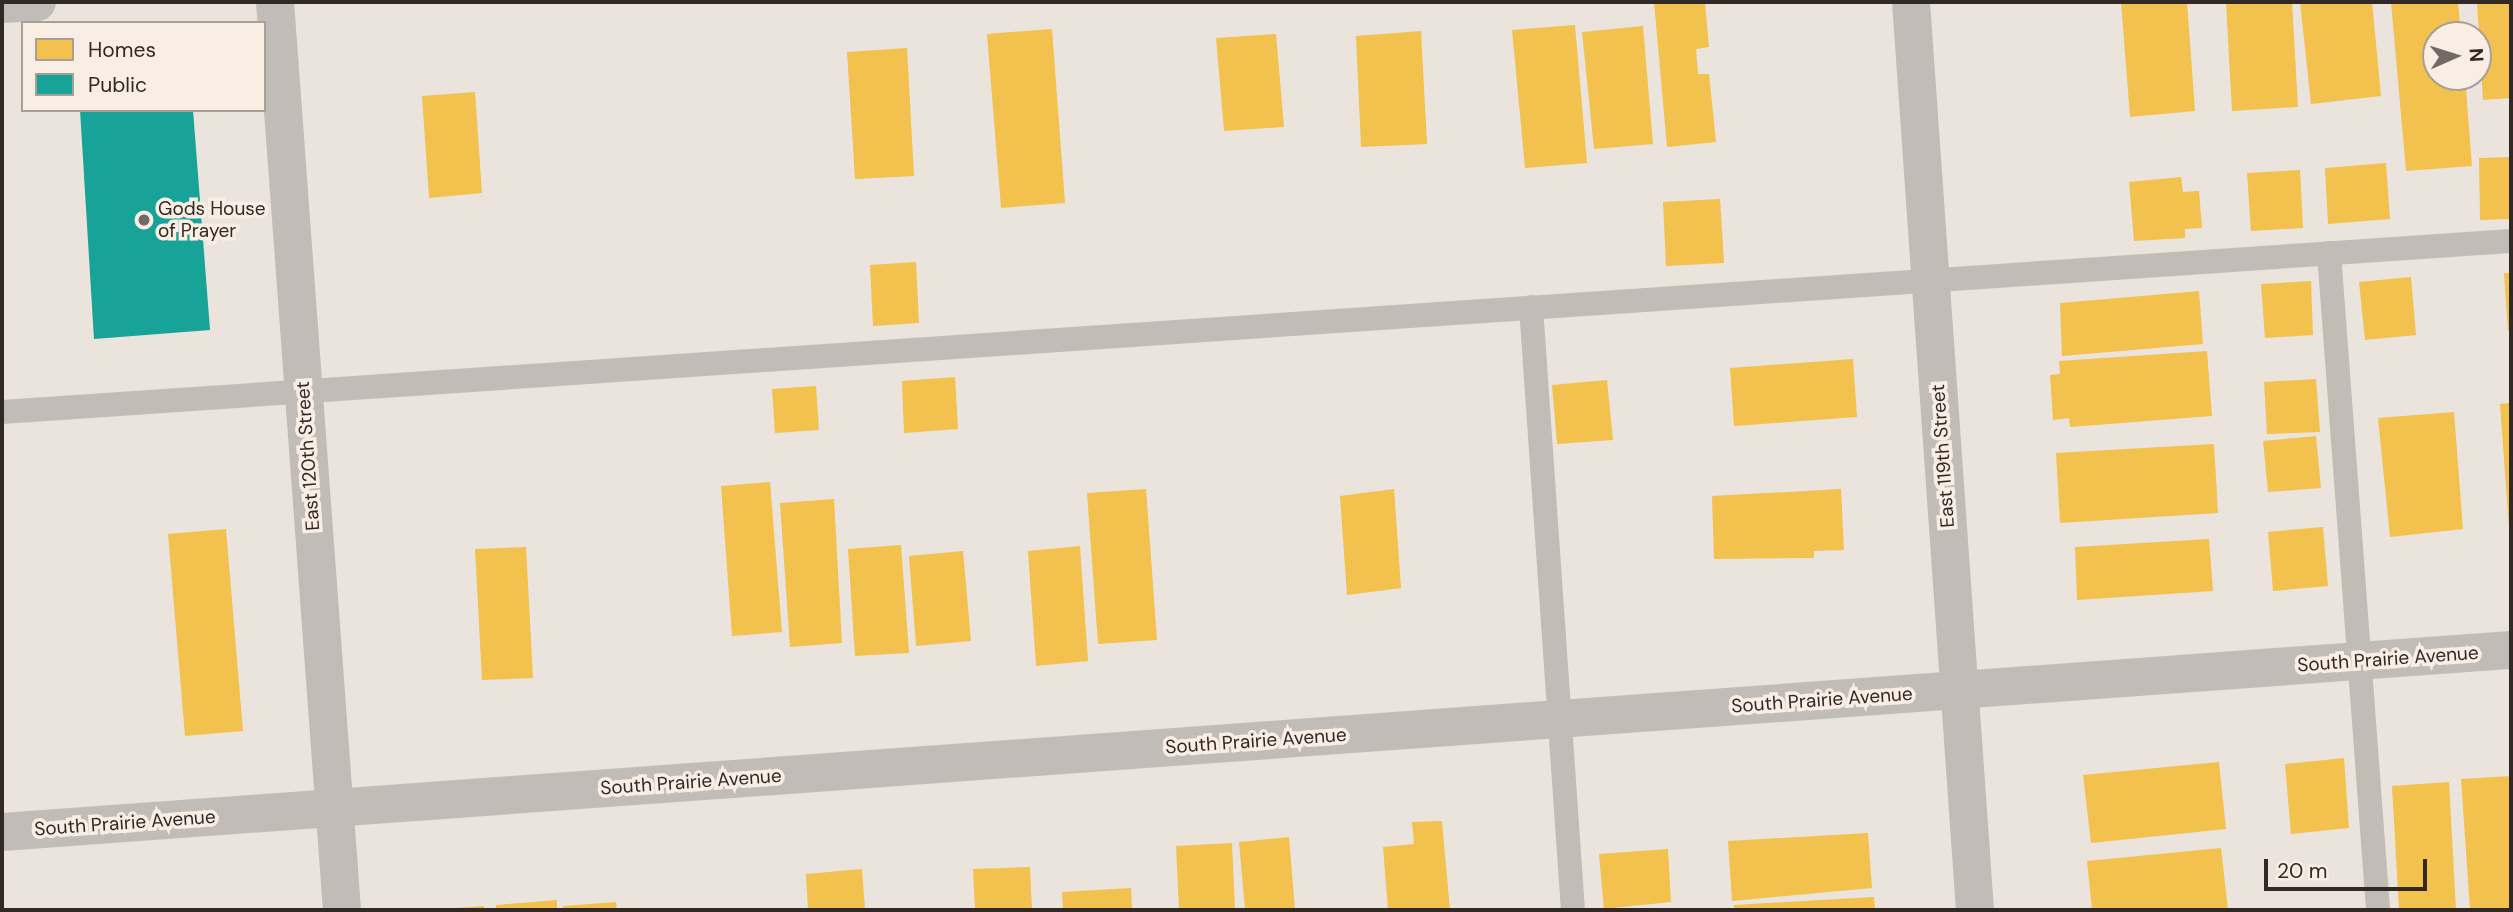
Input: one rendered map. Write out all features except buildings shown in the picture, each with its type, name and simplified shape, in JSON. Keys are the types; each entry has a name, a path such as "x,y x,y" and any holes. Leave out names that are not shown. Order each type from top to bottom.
{"street":[{"path":"2,4 37,2"},
{"name":"East 120th Street","path":"275,2 342,910"},
{"name":"East 119th Street","path":"1911,2 1975,910"},
{"name":"South Prairie Avenue","path":"2,832 2511,650"}],"lane":[{"path":"2,412 303,387 2511,241"},
{"path":"2329,253 2357,661 2378,910"},
{"path":"1531,307 1573,910"}],"place":[{"name":"Gods House of Prayer","path":"144,220"}]}
